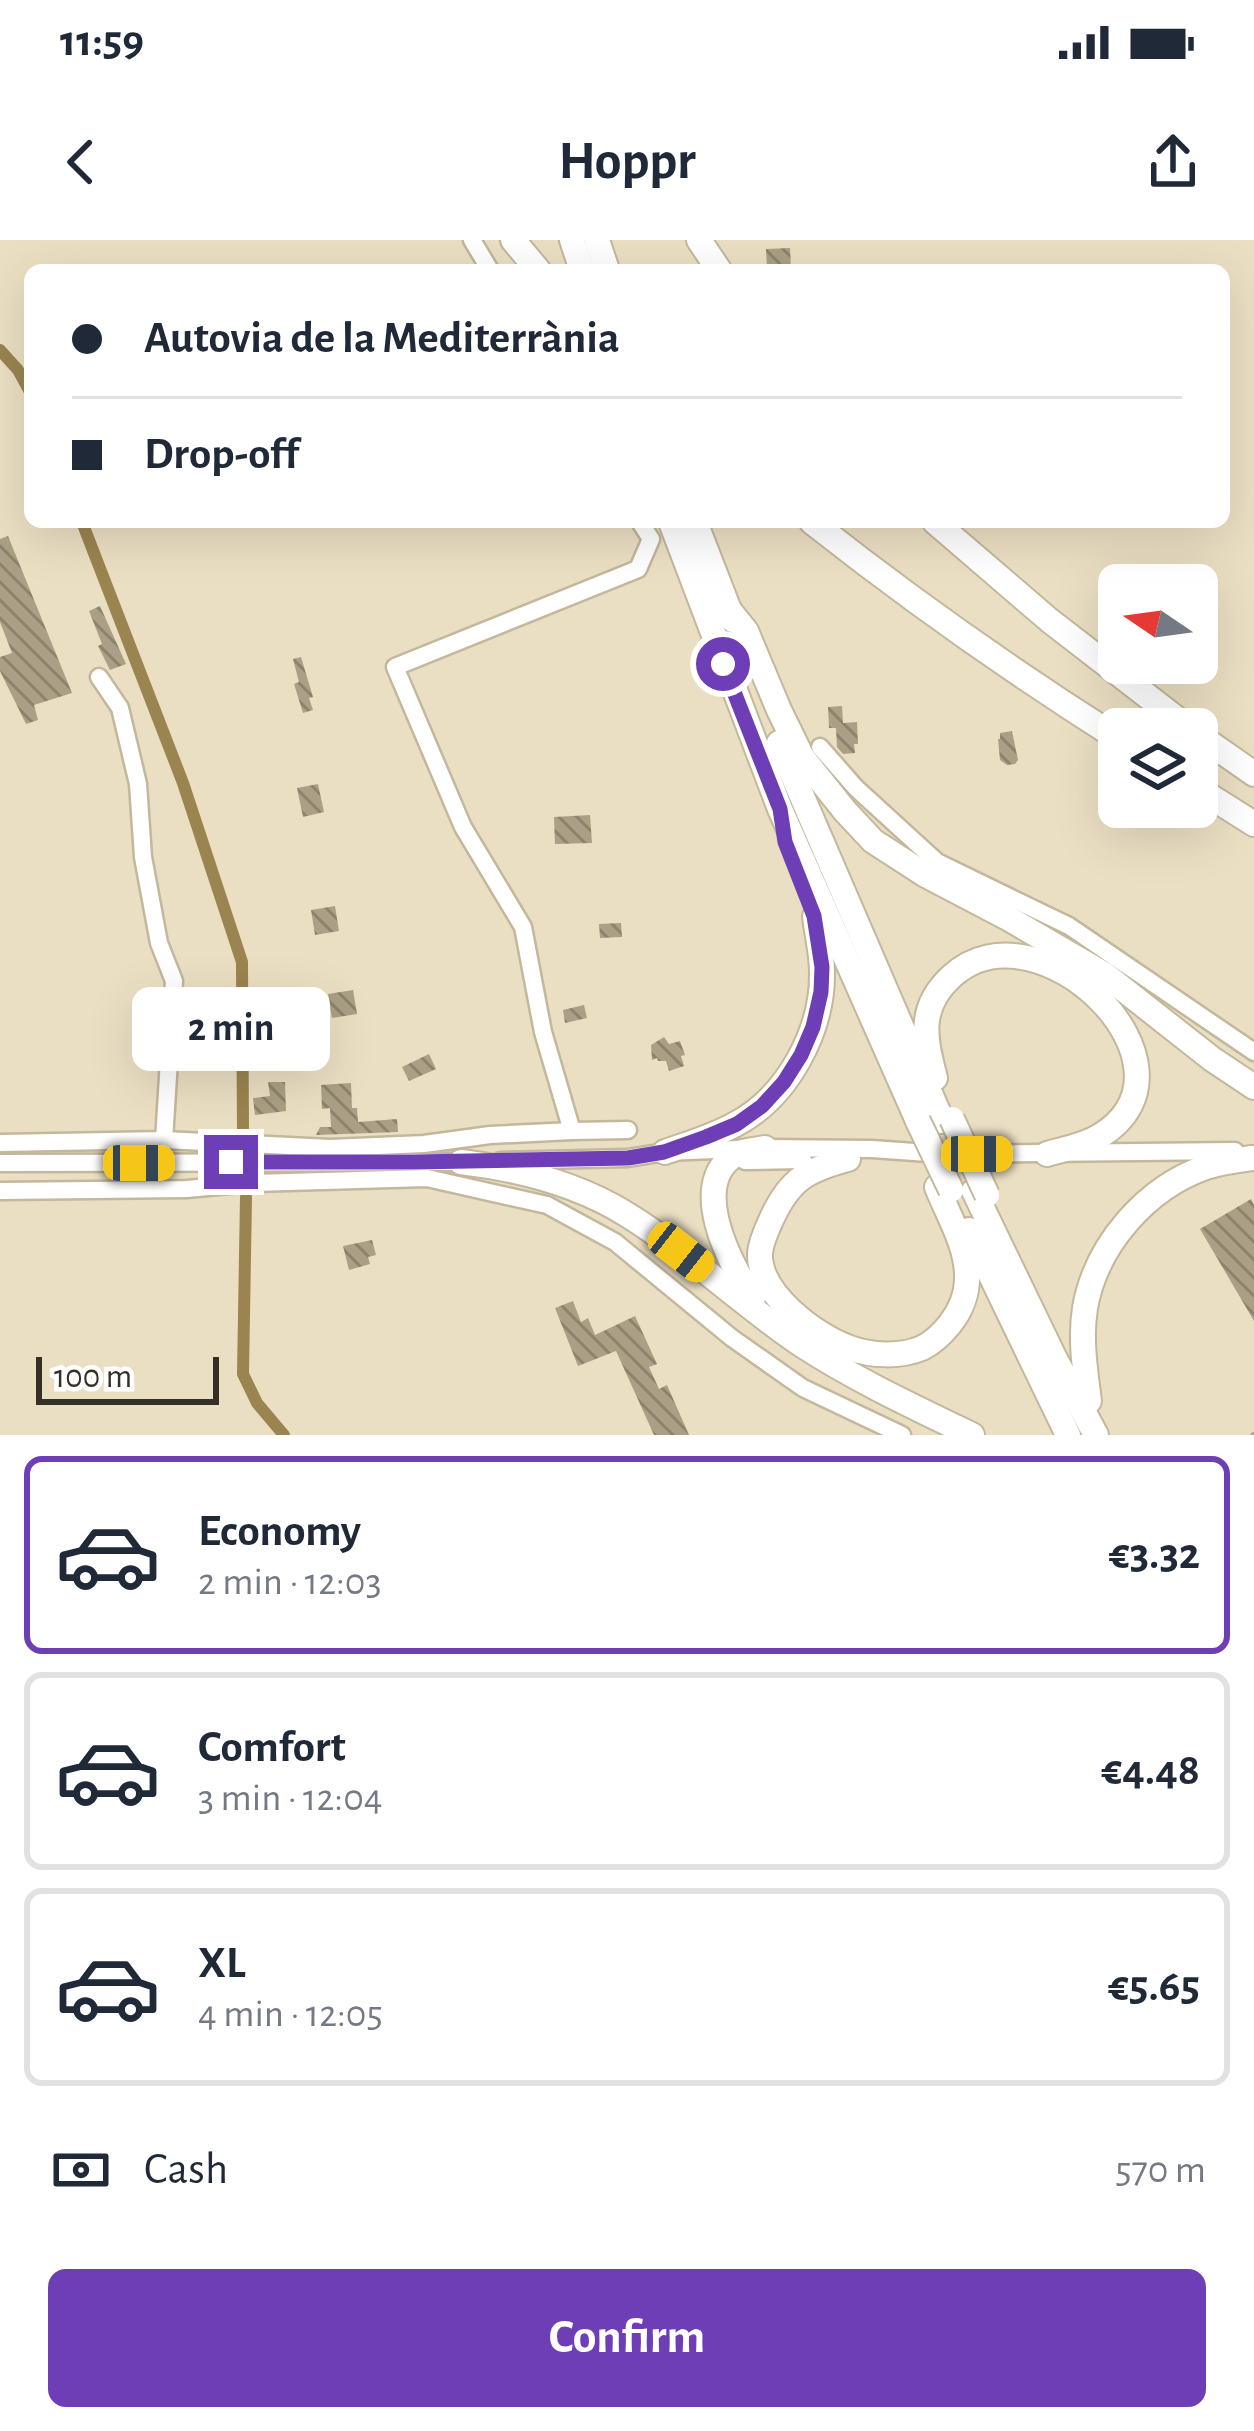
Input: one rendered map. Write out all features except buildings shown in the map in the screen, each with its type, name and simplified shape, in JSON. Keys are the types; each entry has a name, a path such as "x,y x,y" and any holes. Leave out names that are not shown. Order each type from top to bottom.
{"highway":[{"path":"513,240 533,264"},
{"path":"673,528 780,809 930,1121 1067,1435"},
{"path":"697,528 930,1121 962,1191 1098,1435"},
{"path":"820,528 1028,682 1098,726"},
{"path":"941,528 1048,620 1162,708"},
{"path":"728,610 746,631 802,757 873,841 1104,974 1254,1088"},
{"path":"1218,749 1254,774"},
{"path":"1218,801 1254,824"},
{"path":"780,809 785,842 814,916 930,1121"},
{"path":"664,1152 737,1124 784,1082 813,1027 821,992 814,916"},
{"path":"930,1121 938,1088 927,1043 927,1013 934,996 959,969 974,962 996,956 1028,959 1063,971 1103,1002 1121,1026 1137,1064 1132,1099 1118,1122 1100,1136 1047,1154"},
{"path":"765,1148 737,1154 722,1169 714,1193 723,1246 736,1274 773,1323"},
{"path":"1098,1435 1089,1401 1083,1325 1095,1272 1108,1245 1139,1210 1183,1177 1248,1154"},
{"path":"848,1159 812,1171 784,1192 760,1254 763,1274 774,1293 796,1316 849,1348 879,1354 924,1348 959,1313 967,1284 962,1191"},
{"path":"461,1162 506,1167 557,1182 622,1211 802,1344 972,1435"},
{"path":"962,1191 1089,1401"}],"street":[{"path":"572,1131 543,1032 524,927 463,827 395,667 638,568 652,539 644,528"},
{"path":"99,677 120,708 138,784 143,857 159,943 174,981 164,1140"},
{"path":"820,747 856,788 937,862 1070,926 1254,1052"},
{"path":"0,1143 164,1140 330,1148 628,1130"},
{"path":"628,1158 765,1148 942,1154"},
{"path":"0,1163 1248,1154"},
{"path":"0,1191 187,1189 412,1178 456,1183 547,1205 615,1242 732,1338 803,1388 902,1435"}],"waterway":[{"path":"0,350 24,381"},
{"path":"84,528 183,783 242,962 243,1130"},
{"path":"246,1197 243,1374 257,1403 284,1435"}],"route":[{"path":"231,1162 628,1158 706,1137 737,1124 762,1106 801,1055 813,1027 822,967 814,916 785,842 780,809 723,664"}]}
